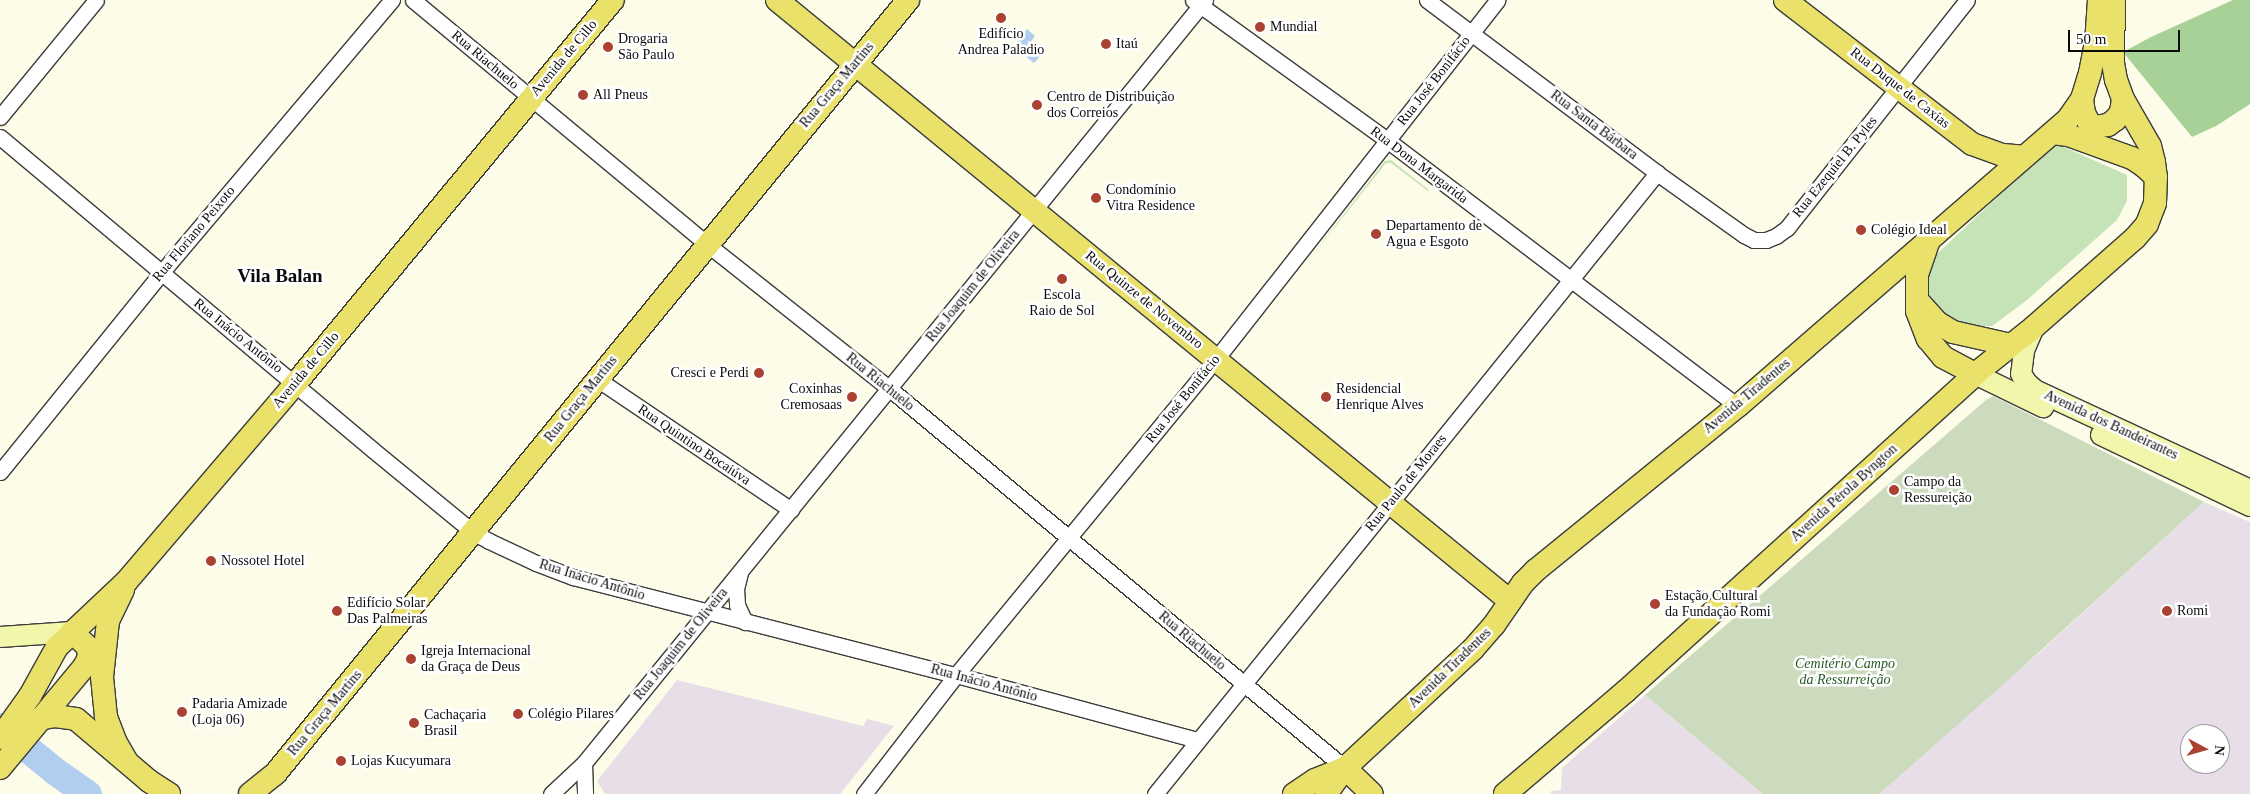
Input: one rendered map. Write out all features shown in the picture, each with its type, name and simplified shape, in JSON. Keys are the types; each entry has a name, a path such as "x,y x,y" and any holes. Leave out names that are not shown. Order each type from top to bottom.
{"main road":[{"name":"Avenida de Cillo","path":"0,768 30,720 50,656 72,632 126,582 296,383 613,0"},
{"name":"Rua Quinze de Novembro","path":"777,0 1510,601"},
{"name":"Rua Graça Martins","path":"250,794 274,784 597,379 908,0"},
{"name":"Rua Duque de Caxias","path":"1786,0 1972,144 2003,155 2024,157"},
{"name":"Avenida Tiradentes","path":"1326,794 1345,768 1472,649 1536,570 1738,406 1930,237 2053,133 2076,110 2082,99 2096,43 2099,0"},
{"path":"2114,0 2113,63 2123,99 2150,146 2156,178"},
{"path":"2082,99 2084,113 2089,123 2096,127 2108,125 2115,120 2121,112 2123,99"},
{"path":"2053,133 2068,135 2132,158 2144,166 2156,178"},
{"name":"Avenida Pérola Byngton","path":"1505,794 1626,691 1975,374 2034,327 2135,238 2147,224 2155,203 2156,178"},
{"path":"1930,237 1917,275 1917,311 1928,339 1943,357 1975,374"},
{"path":"1916,298 1938,322 1953,332 2010,345"},
{"name":"Avenida dos Bandeirantes","path":"2034,327 2024,351 2021,374 2027,384 2035,390 2250,490"},
{"name":"Avenida dos Bandeirantes","path":"1975,374 2250,506"},
{"path":"126,582 108,621 102,678 106,717 115,741 127,762"},
{"path":"0,637 72,632 88,646 89,657 84,667 30,720"},
{"path":"30,720 66,716 76,719 149,782 168,794"},
{"name":"Avenida de Cillo","path":"0,738 30,720"},
{"name":"Avenida Tiradentes","path":"1294,794 1316,780 1345,768"},
{"path":"1345,768 1372,794"}],"street":[{"path":"0,117 96,0"},
{"name":"Rua Floriano Peixoto","path":"0,472 161,273 392,0"},
{"name":"Rua Riachuelo","path":"413,0 707,244 890,389 1345,768"},
{"name":"Rua Santa Bárbara","path":"1427,0 1657,173 1744,235 1754,240 1766,240"},
{"name":"Rua José Bonifácio","path":"864,794 956,675 1216,359 1497,0"},
{"name":"Rua Ezequiel B. Pyles","path":"1766,240 1776,236 1786,228 1967,0"},
{"name":"Rua Dona Margarida","path":"1199,2 1572,278 1738,406"},
{"name":"Rua Joaquim de Oliveira","path":"551,794 584,763 890,389 1199,2"},
{"name":"Rua Inácio Antônio","path":"0,137 474,532 536,563 573,577 956,675 1197,740"},
{"name":"Rua Paulo de Moraes","path":"1155,794 1657,173"},
{"name":"Rua Quintino Bocaiúva","path":"597,379 791,510"},
{"name":"Rua Joaquim de Oliveira","path":"740,572 736,589 737,605 745,622"},
{"path":"584,763 585,794"}],"shaded area":[{"name":"Romi","path":"2204,502 2250,522 2250,794 1877,794 2039,653"},
{"path":"677,680 863,726 867,719 894,726 840,794 605,794 597,781"},
{"path":"1645,695 1763,794 1551,794 1551,791 1561,790 1562,768"}],"green space":[{"path":"2233,0 2250,0 2250,104 2216,126 2192,137 2123,52 2151,37"},
{"path":"2055,143 2127,175 2127,201 2117,220 2027,300 1992,326 1965,326 1938,315 1925,289 1923,267"},
{"path":"1391,160 1429,190 1391,163 1386,163 1308,261 1385,161"},
{"name":"Cemitério Campo da Ressurreição","path":"1993,396 2204,502 2015,674 1879,794 1763,794 1645,695 1986,400"}],"water":[{"path":"1027,29 1035,36 1030,43 1043,53 1034,63 1013,46"}],"waterway":[{"path":"1,727 56,772 88,794"}],"place":[{"name":"Edifício Andrea Paladio","path":"1001,18"},
{"name":"Mundial","path":"1260,27"},
{"name":"Itaú","path":"1106,44"},
{"name":"Drogaria São Paulo","path":"608,47"},
{"name":"All Pneus","path":"583,95"},
{"name":"Centro de Distribuição dos Correios","path":"1037,105"},
{"name":"Condomínio Vitra Residence","path":"1096,198"},
{"name":"Colégio Ideal","path":"1861,230"},
{"name":"Departamento de Agua e Esgoto","path":"1376,234"},
{"name":"Escola Raio de Sol","path":"1062,279"},
{"name":"Cresci e Perdi","path":"759,373"},
{"name":"Coxinhas Cremosaas","path":"852,397"},
{"name":"Residencial Henrique Alves","path":"1326,397"},
{"name":"Campo da Ressureição","path":"1894,490"},
{"name":"Nossotel Hotel","path":"211,561"},
{"name":"Estação Cultural da Fundação Romi","path":"1655,604"},
{"name":"Edifício Solar Das Palmeiras","path":"337,611"},
{"name":"Romi","path":"2167,611"},
{"name":"Igreja Internacional da Graça de Deus","path":"411,659"},
{"name":"Padaria Amizade (Loja 06)","path":"182,712"},
{"name":"Colégio Pilares","path":"518,714"},
{"name":"Cachaçaria Brasil","path":"414,723"},
{"name":"Lojas Kucyumara","path":"341,761"}],"district":[{"name":"Vila Balan","path":"280,276"}]}
